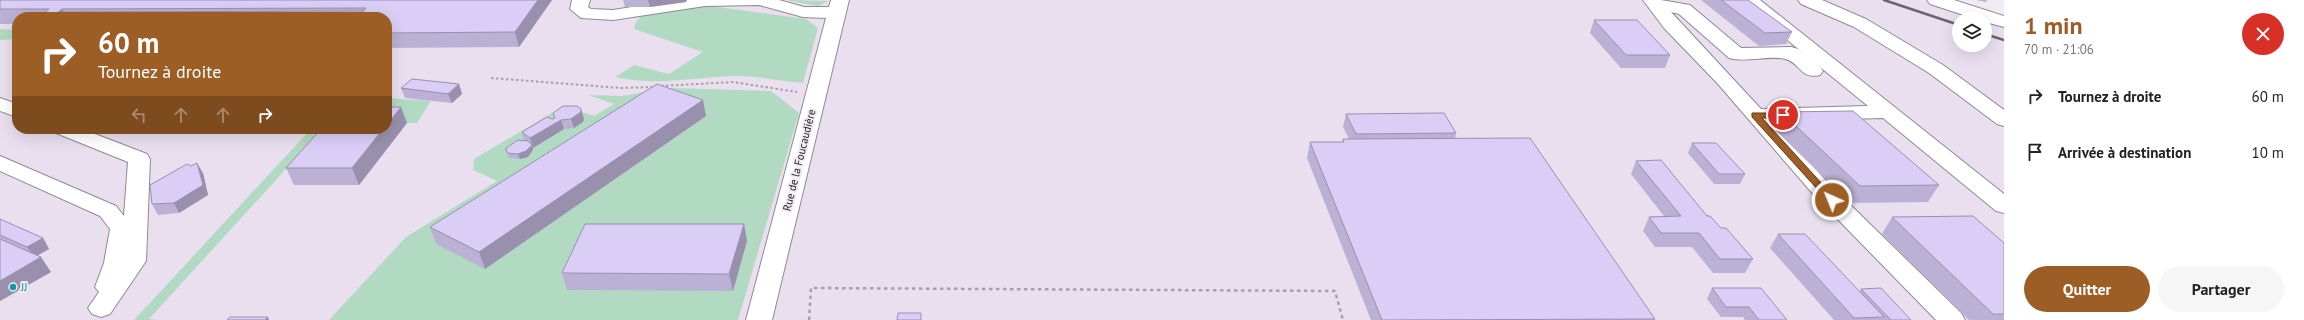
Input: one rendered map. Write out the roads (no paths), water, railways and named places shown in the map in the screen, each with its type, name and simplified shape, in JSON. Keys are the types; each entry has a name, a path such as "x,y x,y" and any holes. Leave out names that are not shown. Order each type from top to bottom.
{"street":[{"path":"581,0 579,8 587,14 604,15 704,0 760,0 802,12 838,7"},
{"path":"604,15 614,0"},
{"path":"1749,0 2004,206"},
{"path":"1807,0 1860,23 1936,69 2004,120"},
{"path":"1936,0 2003,21"},
{"path":"1651,4 1684,9 1736,54 1791,53 1864,112"},
{"path":"1651,4 1755,115 1821,190 1952,320"},
{"name":"Rue de la Foucaudière","path":"759,320 838,7"},
{"path":"0,104 12,109"},
{"path":"1755,115 1888,112"},
{"path":"76,134 139,159 134,261 100,314"},
{"path":"0,163 108,211 122,228 116,263 100,314"}],"railway":[{"path":"1884,0 1952,23"},
{"path":"1992,36 2004,40"}],"place":[{"name":"JJ","path":"13,287"}]}
